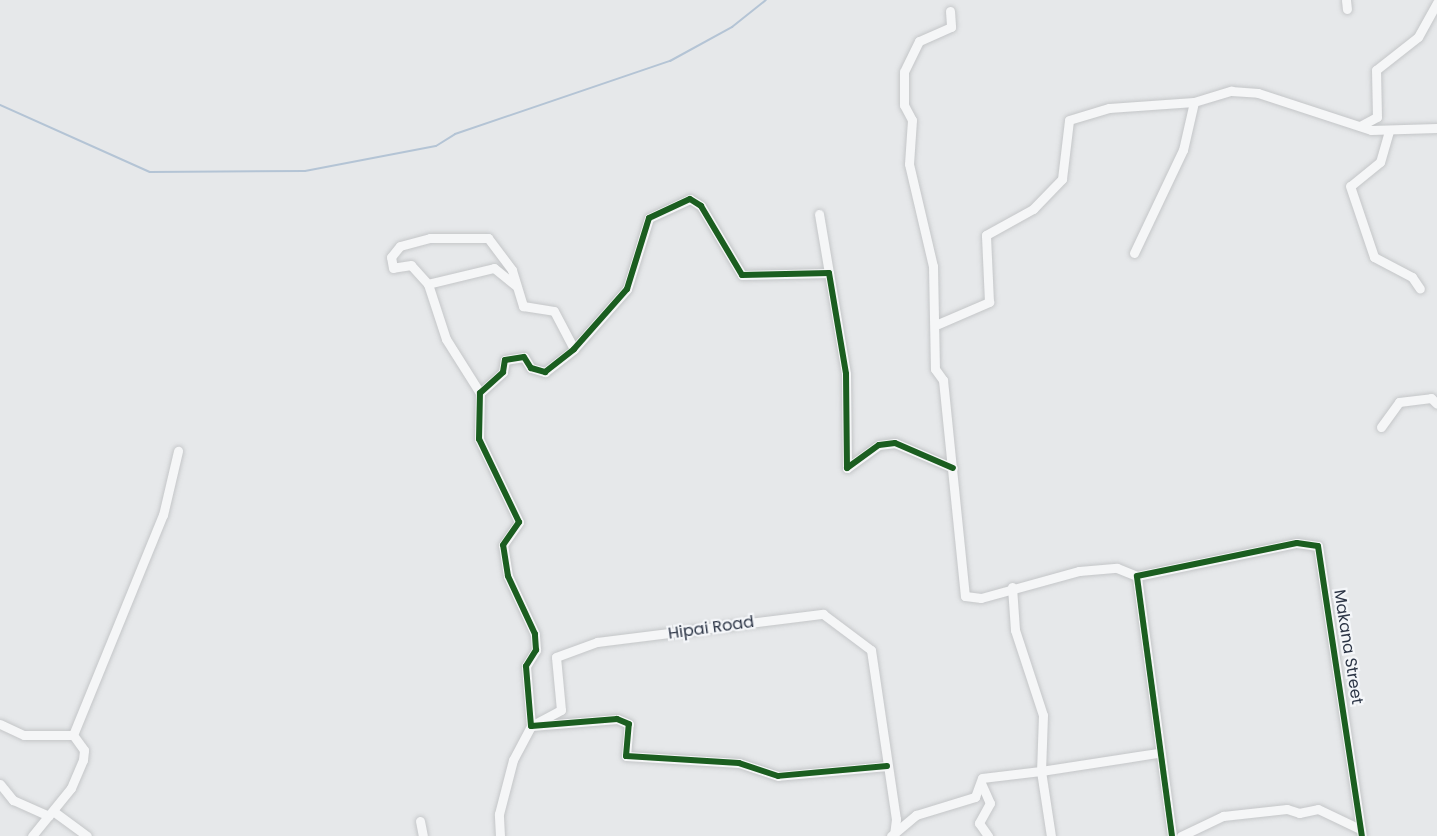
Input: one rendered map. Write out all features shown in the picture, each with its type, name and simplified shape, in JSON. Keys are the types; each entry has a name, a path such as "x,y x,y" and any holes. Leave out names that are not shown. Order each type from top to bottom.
{"street":[{"path":"1360,126 1377,117 1376,70 1418,37 1437,3"},
{"path":"950,11 951,27 919,41 903,72 904,105 912,120 909,164 920,194 938,324 935,369 943,380 965,596 981,598 1012,586 1079,571 1117,568 1137,576 1157,709 1157,753 1172,836"},
{"path":"938,324 989,302 986,235 1033,209 1062,179 1069,120 1109,108 1194,102 1231,91 1258,93 1315,116 1360,126 1389,131 1437,128"},
{"path":"1134,253 1183,150 1194,102"},
{"path":"1389,131 1380,162 1350,186 1374,257 1412,277 1420,289"},
{"path":"480,393 504,372 505,360 524,357 531,368 545,372 574,350 627,289 649,219 678,201 690,199 701,206 742,275 829,273"},
{"path":"819,214 846,374 847,468 879,445 895,443 953,468"},
{"path":"500,836 499,814 513,760 531,726 526,666 536,650 535,634 508,576 503,545 519,522 479,439 480,393 446,339 428,284 411,265 393,268 391,257 400,246 430,238 488,238 512,270 523,306 554,311 574,350"},
{"path":"428,284 494,268 515,285"},
{"path":"1381,427 1399,402 1431,398 1437,404"},
{"path":"73,735 163,515 178,452"},
{"name":"Makana Street","path":"1137,576 1297,543 1318,546 1361,832"},
{"path":"1012,586 1016,630 1043,715 1041,771 1052,836"},
{"name":"Hipai Road","path":"531,726 561,710 556,657 597,642 823,614 871,650 896,819 892,836"},
{"path":"531,726 617,719 628,723 626,756 739,763 778,776 887,766"},
{"path":"1,729 73,735 84,750 83,760 51,813 32,836"},
{"path":"892,836 916,815 975,796 986,777 1157,753"},
{"path":"981,783 990,803 979,824 988,836"},
{"path":"0,784 13,800 51,813 87,836"},
{"path":"1181,836 1223,816 1287,809 1299,813 1323,810 1361,832"},
{"path":"420,821 423,836"}],"waterway":[{"path":"0,105 150,172 305,171 436,146 455,134 670,61 732,27 766,0"}],"cycle path":[{"path":"887,766 778,776 739,763 626,756 629,724 617,719 531,726 526,666 536,650 535,634 508,576 503,545 519,522 479,439 480,393 503,372 505,360 524,357 531,368 545,372 574,349 627,289 649,218 690,199 701,206 742,275 829,273 846,374 847,468 879,445 895,443 953,468"},
{"path":"1172,836 1137,576 1297,543 1318,546 1362,836"}]}
